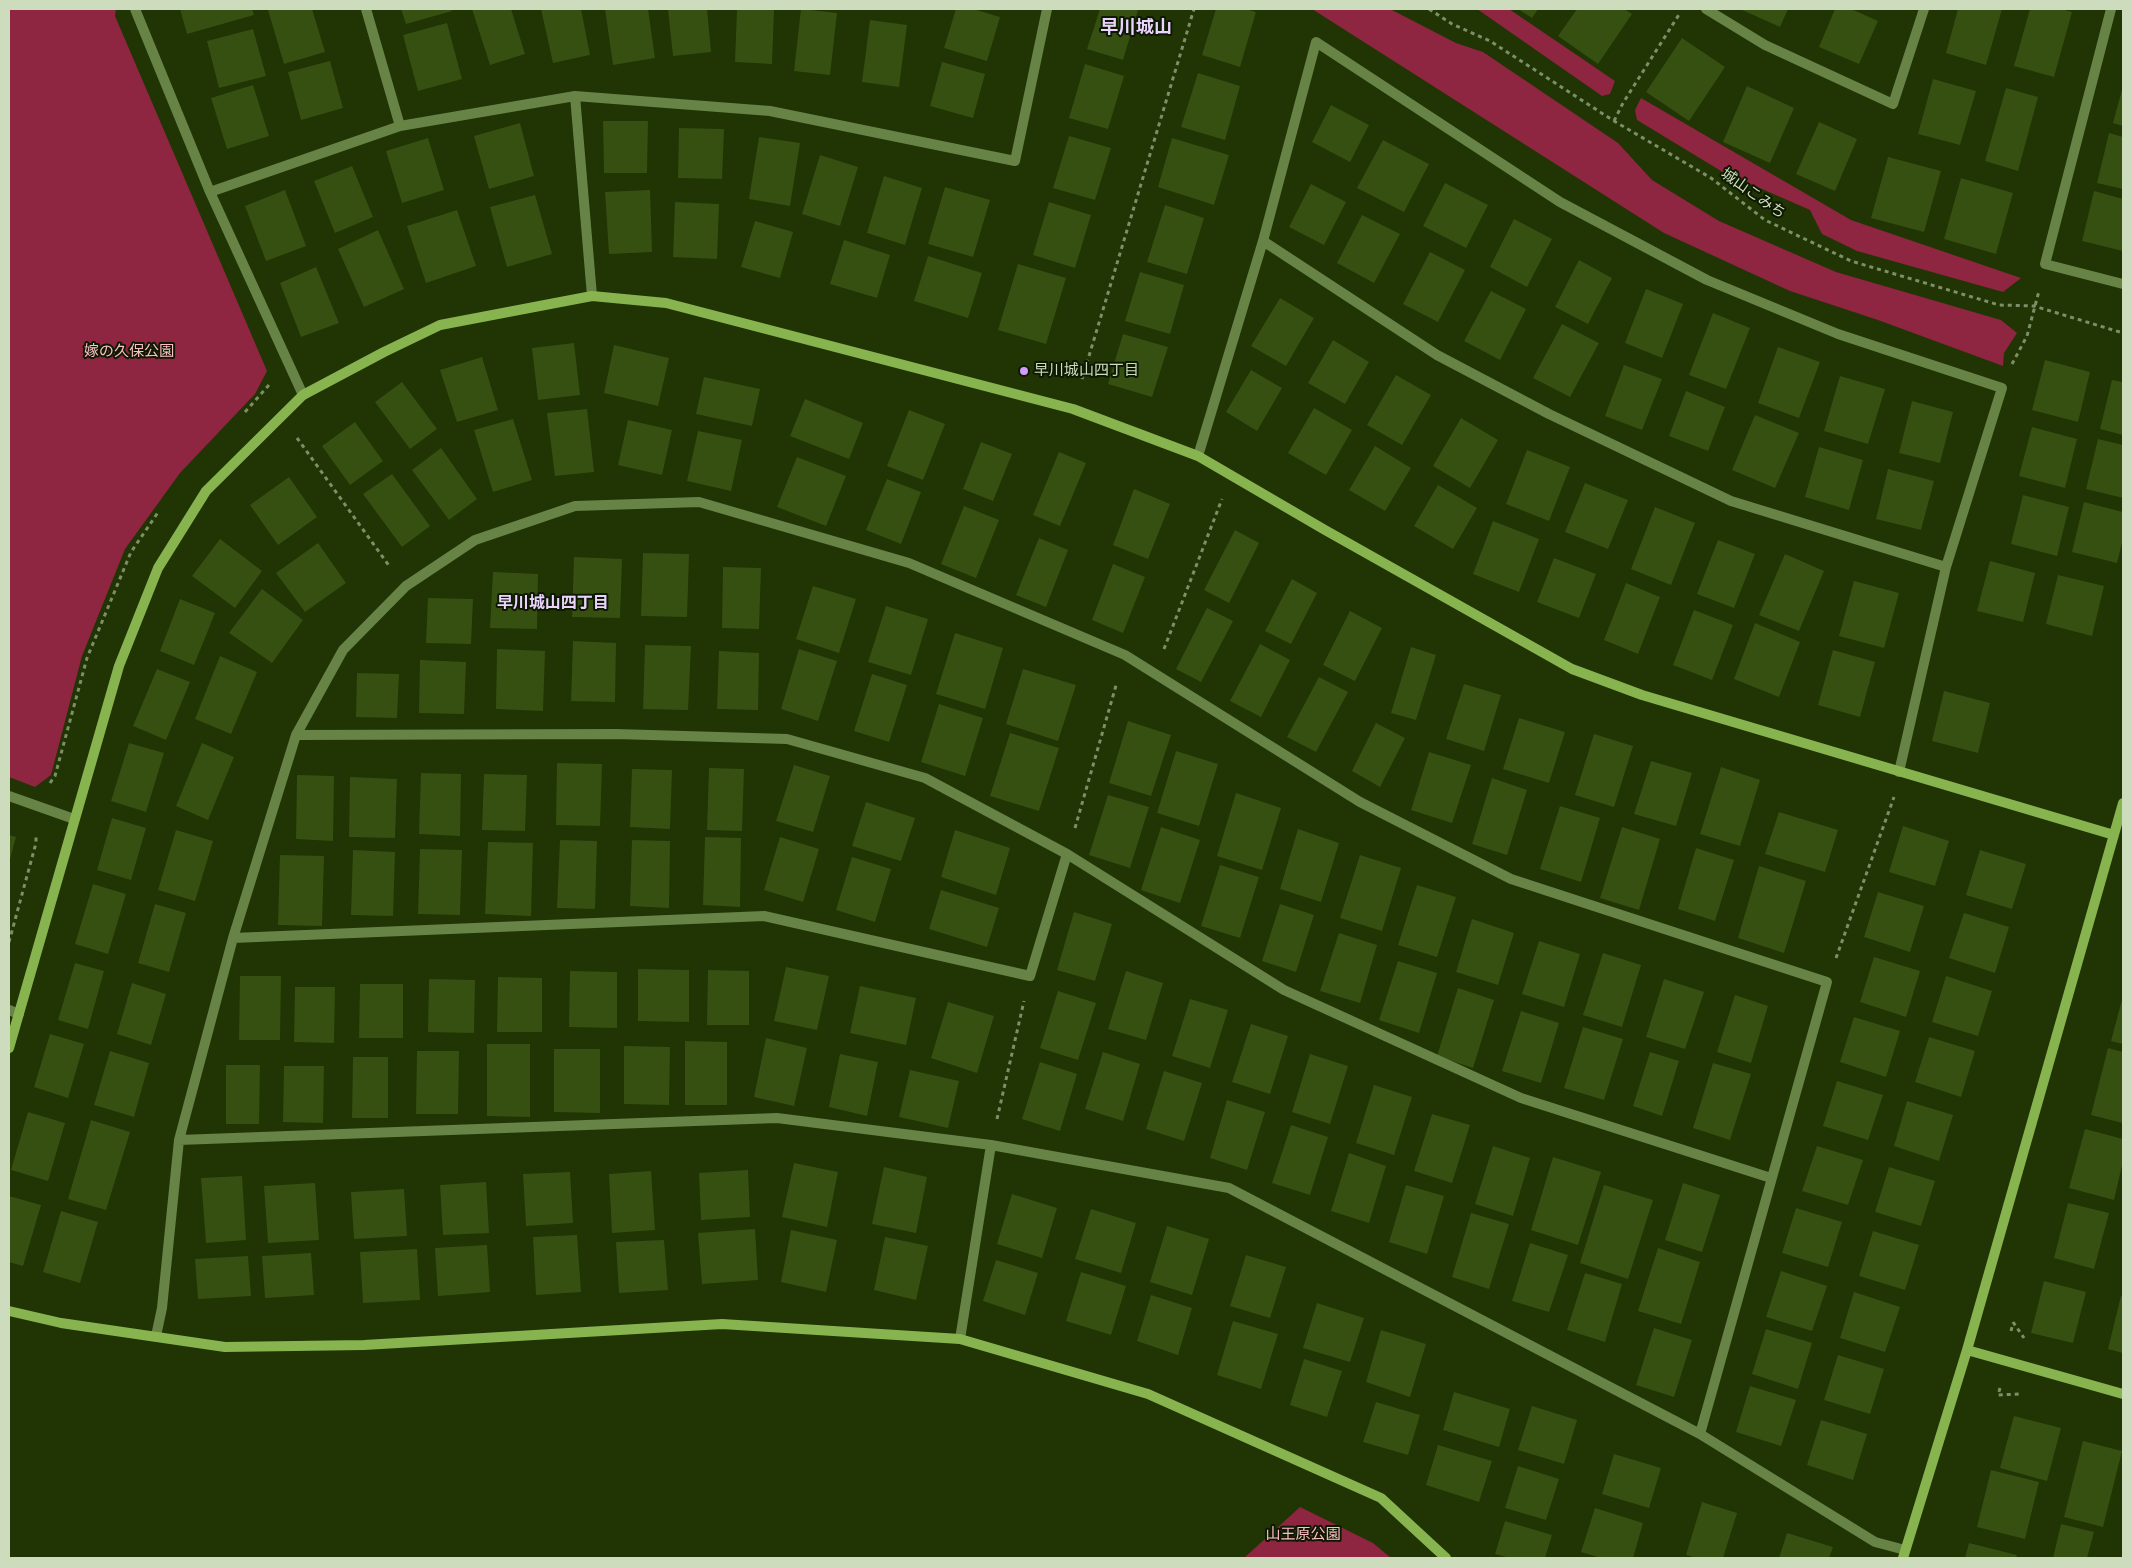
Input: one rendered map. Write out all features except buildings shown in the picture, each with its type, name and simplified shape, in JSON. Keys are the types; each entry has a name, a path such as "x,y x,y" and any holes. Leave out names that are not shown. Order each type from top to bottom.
{"street":[{"path":"135,9 210,192 303,395"},
{"path":"366,9 400,126"},
{"path":"210,192 400,126 575,96 770,111 1015,161 1047,9"},
{"path":"1706,9 1765,44 1893,104 1924,9"},
{"path":"2111,9 2045,264 2123,284"},
{"path":"1198,456 1263,241 1316,42 1560,202 1707,280 1838,334 2002,388 1946,567 1899,772"},
{"path":"575,96 592,296"},
{"path":"1263,241 1437,355 1549,414 1731,501 1946,567"},
{"path":"9,1048 118,666 158,568 206,491 303,395 384,352 440,326 592,296 666,303 1073,409 1198,456 1572,670 1642,695 2114,835"},
{"path":"156,1336 162,1308 179,1140 232,938 296,735 343,650 406,586 475,540 575,506 699,502 909,563 1125,656 1360,802 1511,879 1827,982 1700,1434"},
{"path":"296,735 616,734 787,739 925,778 1067,854 1284,990 1521,1098 1771,1178"},
{"path":"9,796 74,819"},
{"path":"179,1140 777,1118 991,1144 1230,1188 1700,1434 1875,1542 1904,1554 1967,1350 2123,803"},
{"path":"232,938 764,916 1030,976 1067,854"},
{"path":"9,1010 19,1014"},
{"path":"960,1339 991,1144"},
{"path":"9,1311 62,1323 225,1347 364,1345 722,1324 960,1339 1148,1394 1381,1498 1446,1558"},
{"path":"1967,1350 2123,1394"}],"path":[{"path":"1082,379 1194,9"},
{"name":"城山こみち","path":"1429,9 1452,24 1490,41 1614,121 1711,178 1765,220 1851,261 1999,306 2034,306 2123,333"},
{"path":"1614,121 1623,103 1683,9"},
{"path":"2017,354 2027,336 2045,264"},
{"path":"282,414 292,431 406,586"},
{"path":"1154,673 1232,475"},
{"path":"1067,854 1125,656"},
{"path":"1827,982 1896,792"},
{"path":"991,1144 1030,976"},
{"path":"2011,1331 2013,1322"},
{"path":"1998,1395 2000,1388"}],"green space":[{"name":"嫁の久保公園","path":"9,9 116,9 115,16 267,371 255,394 180,473 125,549 82,656 51,775 35,787 9,777"},
{"path":"1312,9 1390,9 1456,43 1483,52 1618,143 1652,180 1719,221 1836,272 2001,320 2017,333 2004,353 2003,366 1878,320 1790,291 1664,233"},
{"path":"1477,9 1509,9 1615,81 1610,94 1602,96"},
{"path":"1641,98 1851,220 2021,278 2003,292 1857,251 1822,234 1810,210 1721,171 1637,120 1635,110"},
{"name":"山王原公園","path":"1300,1507 1373,1543 1391,1558 1244,1558"}],"place":[{"name":"早川城山四丁目","path":"1024,371"}],"district":[{"name":"早川城山","path":"1136,28"},
{"name":"早川城山四丁目","path":"553,604"}]}
